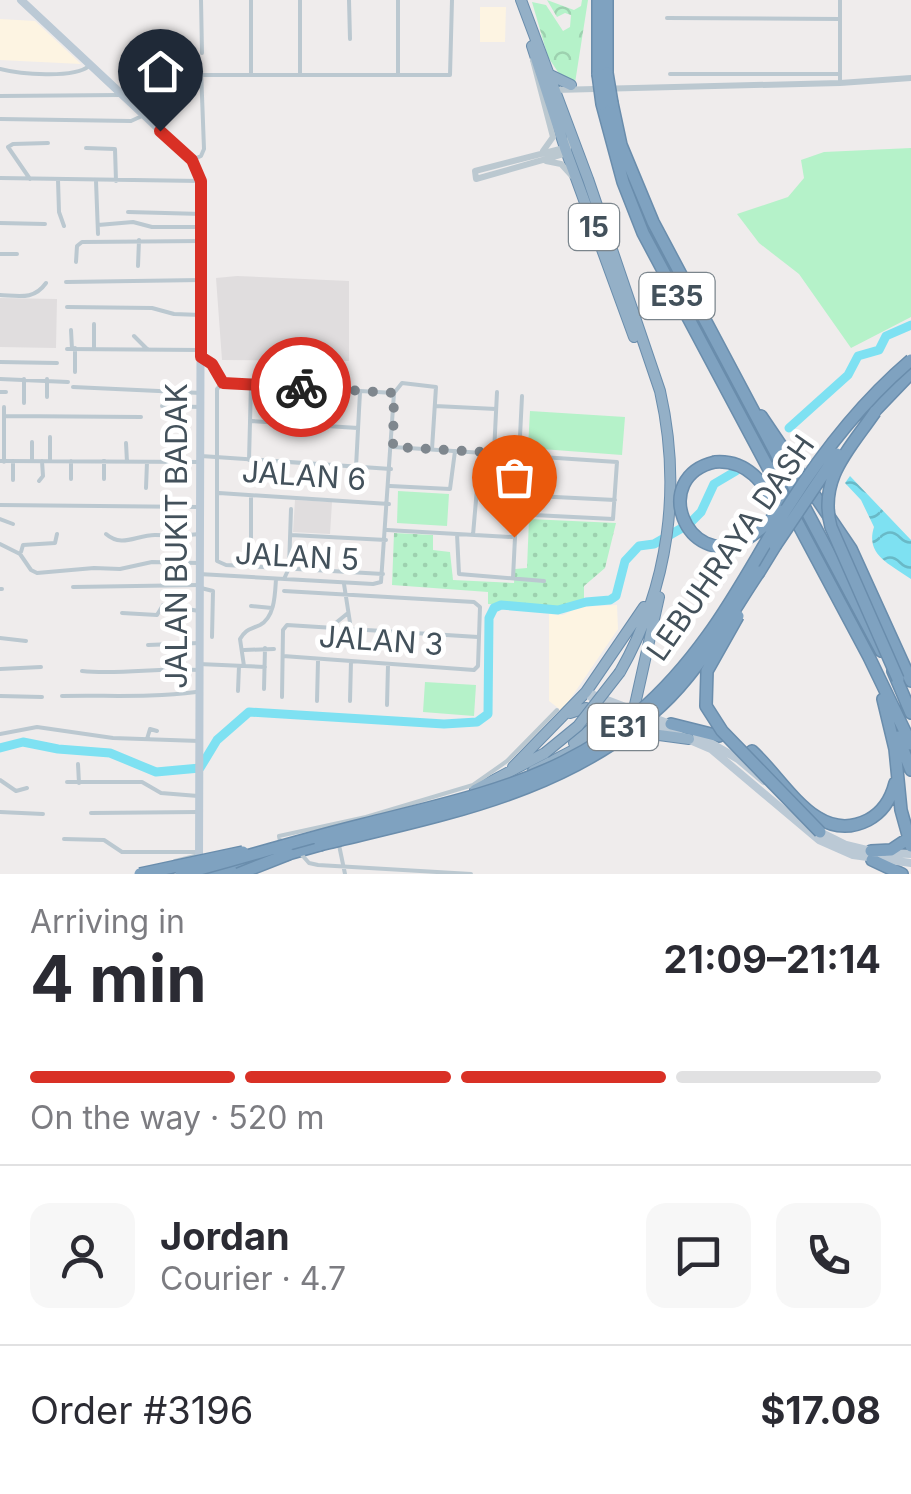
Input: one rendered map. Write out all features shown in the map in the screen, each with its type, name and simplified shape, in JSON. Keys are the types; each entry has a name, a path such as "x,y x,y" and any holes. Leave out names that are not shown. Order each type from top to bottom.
{"highway":[{"name":"15","path":"551,755 620,672 638,636 664,559 670,452 660,391 562,106 552,91 537,66 521,0 548,74 552,91 567,150 645,366 670,452"},
{"name":"E35","path":"598,0 600,78 632,178 765,438"},
{"name":"E35","path":"600,78 607,0"},
{"path":"548,74 572,88 564,93 562,106"},
{"name":"E35","path":"607,104 622,182 643,233 904,680 911,713"},
{"name":"LEBUHRAYA DASH","path":"213,874 359,825 475,798 583,752 626,725 708,635 790,502 884,383 911,360"},
{"name":"LEBUHRAYA DASH","path":"181,874 494,802 586,761 635,729 670,696 703,656 843,446 911,372"},
{"path":"875,412 831,478 826,503 831,527 904,680"},
{"path":"765,438 851,549 904,680"},
{"name":"E35","path":"777,458 911,744"},
{"path":"777,458 773,486 886,705 911,770"},
{"path":"790,502 743,541 720,546 691,533 681,514 681,492 698,468 716,462 736,463 759,478 799,539"},
{"path":"759,572 707,671 706,706 722,731 820,832"},
{"path":"634,709 658,602 660,576"},
{"path":"140,874 224,854 340,845 447,817 498,790 520,756 586,692 655,591"},
{"path":"871,855 910,842 886,705"},
{"path":"229,874 289,850 461,796 551,755 592,730 597,721 586,708 561,713"},
{"path":"671,724 718,736"},
{"path":"551,755 613,733 657,733 689,739"},
{"path":"752,751 812,814 833,828 854,826 876,816 890,798 896,778"},
{"path":"168,874 199,859 289,850"},
{"path":"238,874 289,850"},
{"path":"871,855 902,874"}],"main road":[{"name":"JALAN BUKIT BADAK","path":"21,0 192,160 201,181 199,859"},
{"path":"586,692 716,744 820,832 846,845 871,855 911,854"},
{"path":"586,692 689,739 737,768 819,840 911,863"}],"street":[{"path":"201,0 202,53"},
{"path":"251,0 251,74"},
{"path":"300,0 300,74"},
{"path":"350,0 350,38"},
{"path":"398,0 398,75"},
{"path":"192,160 202,156 204,149 202,72 451,75 452,0"},
{"path":"840,0 840,79"},
{"path":"667,18 840,19"},
{"path":"531,39 537,84 553,137 539,158"},
{"path":"0,69 25,73 79,72 89,66"},
{"path":"670,74 840,79"},
{"path":"552,91 600,78 911,78"},
{"path":"0,96 119,95"},
{"path":"0,119 131,121 142,116"},
{"path":"566,121 570,140 567,150"},
{"path":"30,180 10,146 48,142"},
{"path":"86,148 115,148 116,181"},
{"path":"475,175 567,150"},
{"path":"567,150 582,164"},
{"path":"539,158 567,168 586,204"},
{"path":"0,178 201,181"},
{"path":"58,180 59,212 64,226"},
{"path":"96,181 98,234"},
{"path":"128,212 202,214"},
{"path":"98,225 133,222 152,227 202,228"},
{"path":"0,224 45,224"},
{"path":"138,266 139,240"},
{"path":"76,262 79,243 202,241"},
{"path":"0,254 17,254"},
{"path":"66,282 201,280"},
{"path":"0,295 31,296 38,294 46,282"},
{"path":"67,307 152,308 201,315"},
{"path":"94,324 94,348"},
{"path":"71,330 76,372"},
{"path":"134,336 147,349"},
{"path":"71,348 201,354 223,383"},
{"path":"0,362 57,363"},
{"path":"0,379 201,393"},
{"path":"24,380 24,403"},
{"path":"47,380 47,397"},
{"path":"223,383 394,393 404,383 433,384 436,389 432,449"},
{"path":"223,383 218,390 217,562 383,574"},
{"path":"250,460 251,384"},
{"path":"356,467 360,391"},
{"path":"494,452 497,392"},
{"name":"JALAN 5","path":"199,574 343,583 377,584 383,580 394,393"},
{"path":"513,578 522,396"},
{"path":"4,406 2,462 217,458 391,469"},
{"path":"162,406 201,406"},
{"path":"435,406 496,409"},
{"path":"6,416 141,417"},
{"path":"250,422 297,424"},
{"path":"311,426 358,428"},
{"path":"50,437 50,461"},
{"path":"32,442 32,461"},
{"path":"126,444 127,462"},
{"path":"393,447 617,462 612,520 514,514"},
{"path":"390,486 450,489 455,451"},
{"path":"13,480 14,461"},
{"path":"71,461 72,478"},
{"path":"39,481 44,476 42,462"},
{"path":"104,462 104,480"},
{"path":"146,488 147,462"},
{"path":"474,535 479,465"},
{"name":"JALAN 6","path":"217,493 389,504"},
{"path":"251,495 251,556"},
{"path":"515,495 616,500"},
{"path":"0,505 198,507"},
{"path":"284,579 289,568 291,509"},
{"path":"0,519 13,524"},
{"path":"387,530 514,537"},
{"path":"8,548 51,545 57,534"},
{"path":"106,534 118,541 152,535 198,534"},
{"path":"457,534 460,574 544,581"},
{"path":"291,535 386,540"},
{"path":"0,544 20,554 31,570 40,573 120,570 152,562 199,563"},
{"path":"20,554 23,545"},
{"path":"238,691 244,650 240,639 243,632 265,621 272,608 276,579"},
{"path":"343,583 351,628"},
{"path":"73,587 210,588 212,637"},
{"path":"282,697 284,626 478,637 478,603 284,591"},
{"path":"122,614 158,614 164,604 199,611"},
{"path":"251,606 272,608"},
{"path":"330,627 348,613"},
{"path":"199,626 212,625"},
{"name":"JALAN 3","path":"283,656 476,669 478,637"},
{"path":"0,638 26,641"},
{"path":"148,644 199,642"},
{"path":"264,689 265,648"},
{"path":"244,650 274,648"},
{"path":"317,701 318,659"},
{"path":"350,701 351,661"},
{"path":"386,705 388,664"},
{"path":"0,669 41,667"},
{"path":"82,672 126,669 155,673 184,667 264,667"},
{"path":"62,696 83,693 152,697 199,691"},
{"path":"0,696 42,697"},
{"path":"471,874 318,865 289,850 278,836 366,817 473,786 507,762 561,713"},
{"path":"0,734 37,727 113,738 199,740"},
{"path":"147,739 150,730 158,731"},
{"path":"78,764 80,783"},
{"path":"0,780 16,791 27,788"},
{"path":"66,782 142,782 161,793 198,796"},
{"path":"0,812 42,814"},
{"path":"91,813 198,812"},
{"path":"64,839 104,840 122,852 199,859"},
{"path":"340,845 344,874"},
{"path":"127,874 199,859"},
{"path":"318,865 318,874"}],"shaded area":[{"path":"480,7 506,7 505,42 480,42"},
{"path":"0,19 35,21 81,64 0,60"},
{"path":"216,278 349,281 349,361 222,360"},
{"path":"0,298 57,299 56,348 0,347"},
{"path":"295,500 332,502 330,534 293,532"},
{"path":"617,605 618,629 562,711 549,701 549,614 563,615 579,607"}],"green space":[{"path":"547,0 574,10 582,0 588,0 575,83 564,81 548,57 532,2 546,5 563,31 570,27 571,15 557,17"},
{"path":"911,148 911,317 851,348 799,274 759,243 737,214 788,197 804,178 801,160 824,152"},
{"path":"530,411 625,417 622,455 528,448"},
{"path":"398,491 449,494 447,526 397,523"},
{"path":"529,519 616,523 605,568 584,586 584,600 557,607 488,604 488,592 392,585 394,533 433,535 433,550 450,552 453,580 514,583 515,569 527,568"},
{"path":"425,682 476,685 474,716 423,712"}],"water":[{"path":"850,476 911,540 911,579 876,552 874,527 861,500 845,483"}],"waterway":[{"path":"789,428 848,375 858,356 879,350 886,336 911,325"},
{"path":"0,748 23,742 110,753 156,772 200,768 217,740 249,712 444,724 477,722 488,714 489,618 494,608 501,605 558,610 610,600 616,596 625,561 639,546 654,544 689,524 701,512 714,484 736,471"}],"way so far":[{"path":"301,387 394,393 393,447 518,454 514,537"}],"route":[{"path":"160,131 192,160 201,181 201,357 212,364 223,383 301,387"}]}
